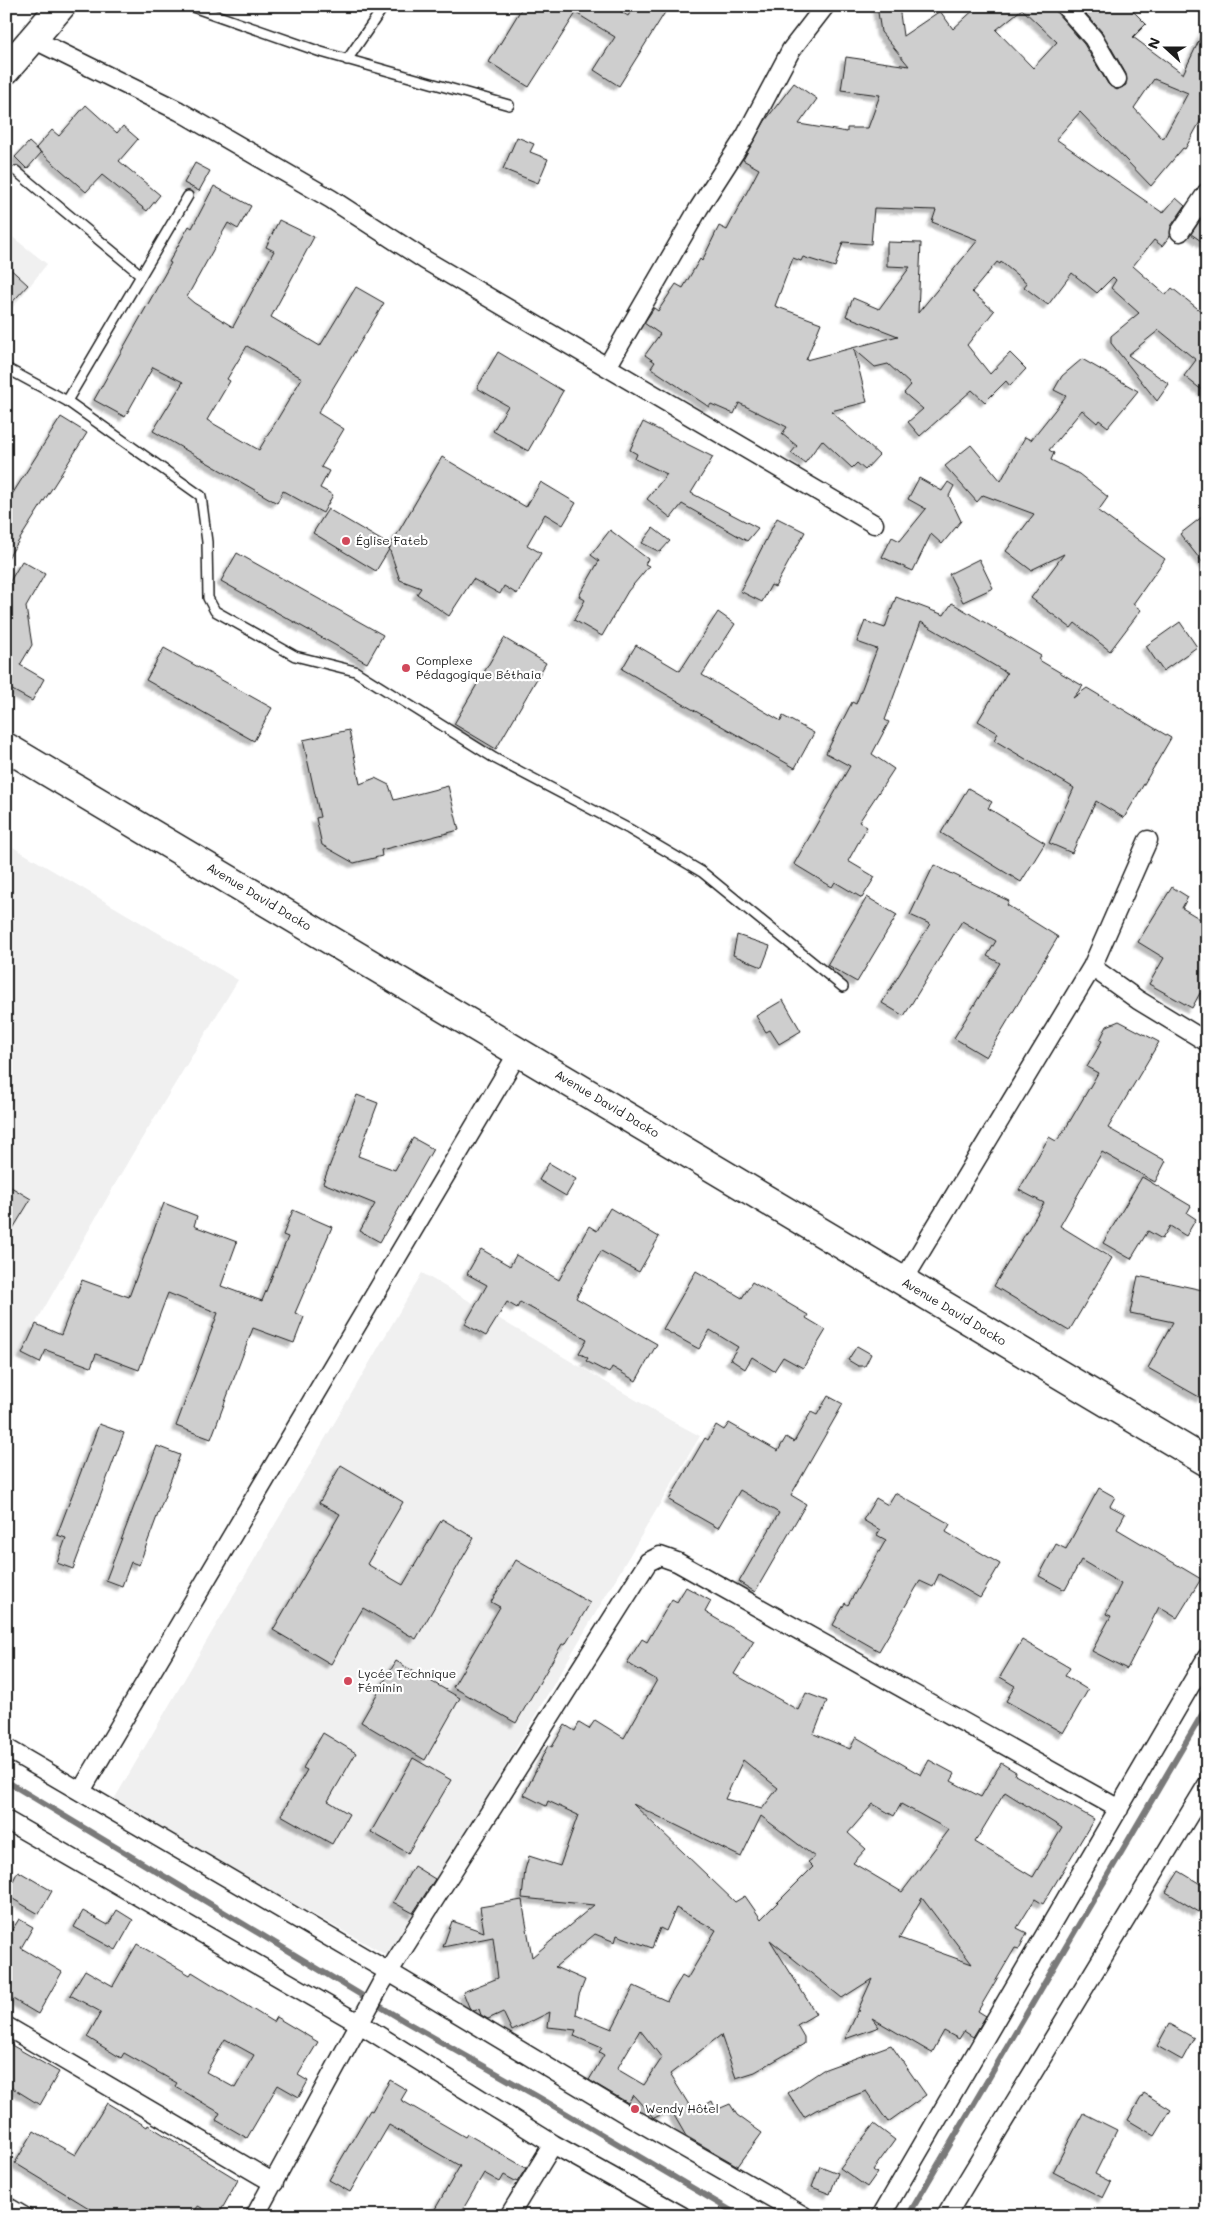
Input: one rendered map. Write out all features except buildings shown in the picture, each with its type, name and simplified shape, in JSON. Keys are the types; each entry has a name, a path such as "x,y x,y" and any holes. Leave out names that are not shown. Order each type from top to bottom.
{"main road":[{"path":"6,70 61,6"},
{"name":"Avenue David Dacko","path":"6,747 1207,1462"}],"street":[{"path":"607,367 695,216 746,135 791,50 825,6"},
{"path":"1065,6 1093,38 1117,79"},
{"path":"33,39 179,111 331,199 425,260 874,524"},
{"path":"1180,232 1207,192"},
{"path":"903,1281 1092,968 1148,840"},
{"path":"1092,968 1138,1000 1207,1042"},
{"path":"81,1792 519,1052"},
{"path":"255,2216 385,1978 648,1562 660,1556 677,1562 1119,1809"},
{"path":"881,2216 1207,1657"},
{"path":"6,1748 385,1978 804,2216"},
{"path":"946,2216 1207,1786"},
{"path":"6,1820 363,2018 553,2144 682,2216"},
{"path":"6,2026 274,2182"},
{"path":"509,2216 553,2144"},
{"path":"6,2206 23,2216"}],"lane":[{"path":"190,6 347,60 509,105"},
{"path":"347,60 384,6"},
{"path":"16,172 142,275"},
{"path":"66,401 188,196"},
{"path":"6,368 66,401 201,496 207,542 208,598 215,611 295,656 355,671 494,758 629,829 694,867 842,987"}],"shaded area":[{"path":"6,232 47,264 6,316"},
{"path":"6,843 238,980 130,1158 6,1375"},
{"path":"422,1273 668,1419 700,1436 392,1958 112,1803"}],"waterway":[{"path":"908,2216 1207,1706"},
{"path":"6,1781 406,2022 540,2098 740,2216"}],"place":[{"name":"Église Fateb","path":"346,541"},
{"name":"Complexe Pédagogique Béthaia","path":"406,668"},
{"name":"Lycée Technique Féminin","path":"348,1681"},
{"name":"Wendy Hôtel","path":"635,2109"}]}
